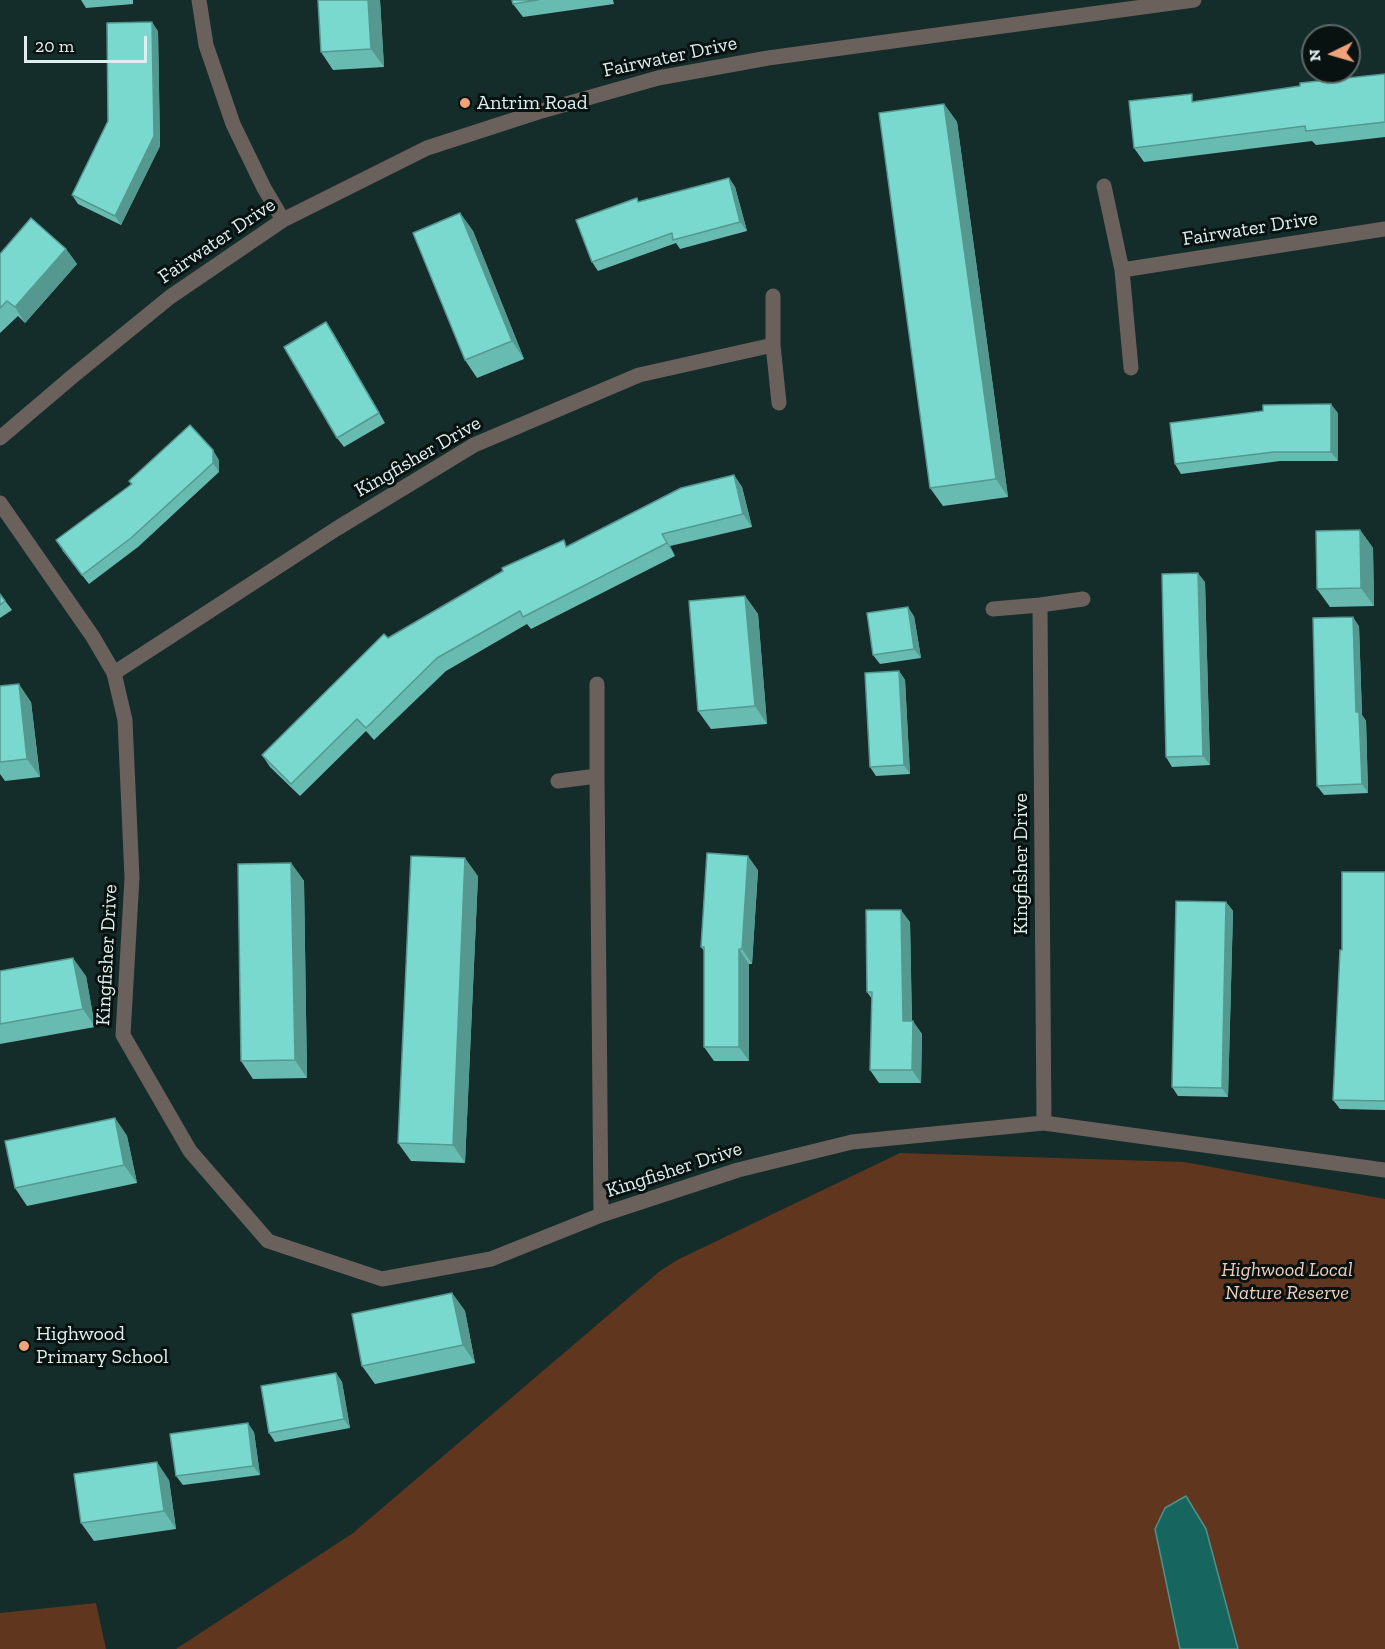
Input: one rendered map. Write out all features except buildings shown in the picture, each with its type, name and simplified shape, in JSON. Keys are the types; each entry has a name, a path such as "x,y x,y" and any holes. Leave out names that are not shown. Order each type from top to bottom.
{"street":[{"path":"199,0 206,45 233,124 264,188 283,220"},
{"name":"Fairwater Drive","path":"0,438 73,375 170,297 283,220 427,148 538,112 658,78 768,58 1194,0"},
{"path":"1104,186 1122,270 1131,368"},
{"name":"Fairwater Drive","path":"1122,270 1385,229"},
{"path":"773,296 773,345 779,403"},
{"name":"Kingfisher Drive","path":"114,673 336,529 474,445 639,375 773,345"},
{"name":"Kingfisher Drive","path":"0,503 93,637 114,673 125,720 132,878 123,1035 190,1151 268,1241 382,1279 492,1259 601,1215 738,1170 852,1142 1044,1123 1385,1170"},
{"path":"993,609 1083,599"},
{"name":"Kingfisher Drive","path":"1040,605 1044,1123"},
{"name":"Kingfisher Drive","path":"597,684 601,1215"},
{"path":"558,780 597,776"}],"green space":[{"name":"Highwood Local Nature Reserve","path":"900,1153 1184,1162 1385,1199 1385,1649 176,1649 353,1533 660,1271 677,1260"},
{"path":"96,1603 106,1649 0,1649 0,1613"}],"shaded area":[{"path":"1186,1496 1206,1529 1238,1649 1180,1649 1155,1529 1165,1508"}],"place":[{"name":"Antrim Road","path":"465,103"},
{"name":"Highwood Primary School","path":"24,1346"}]}
